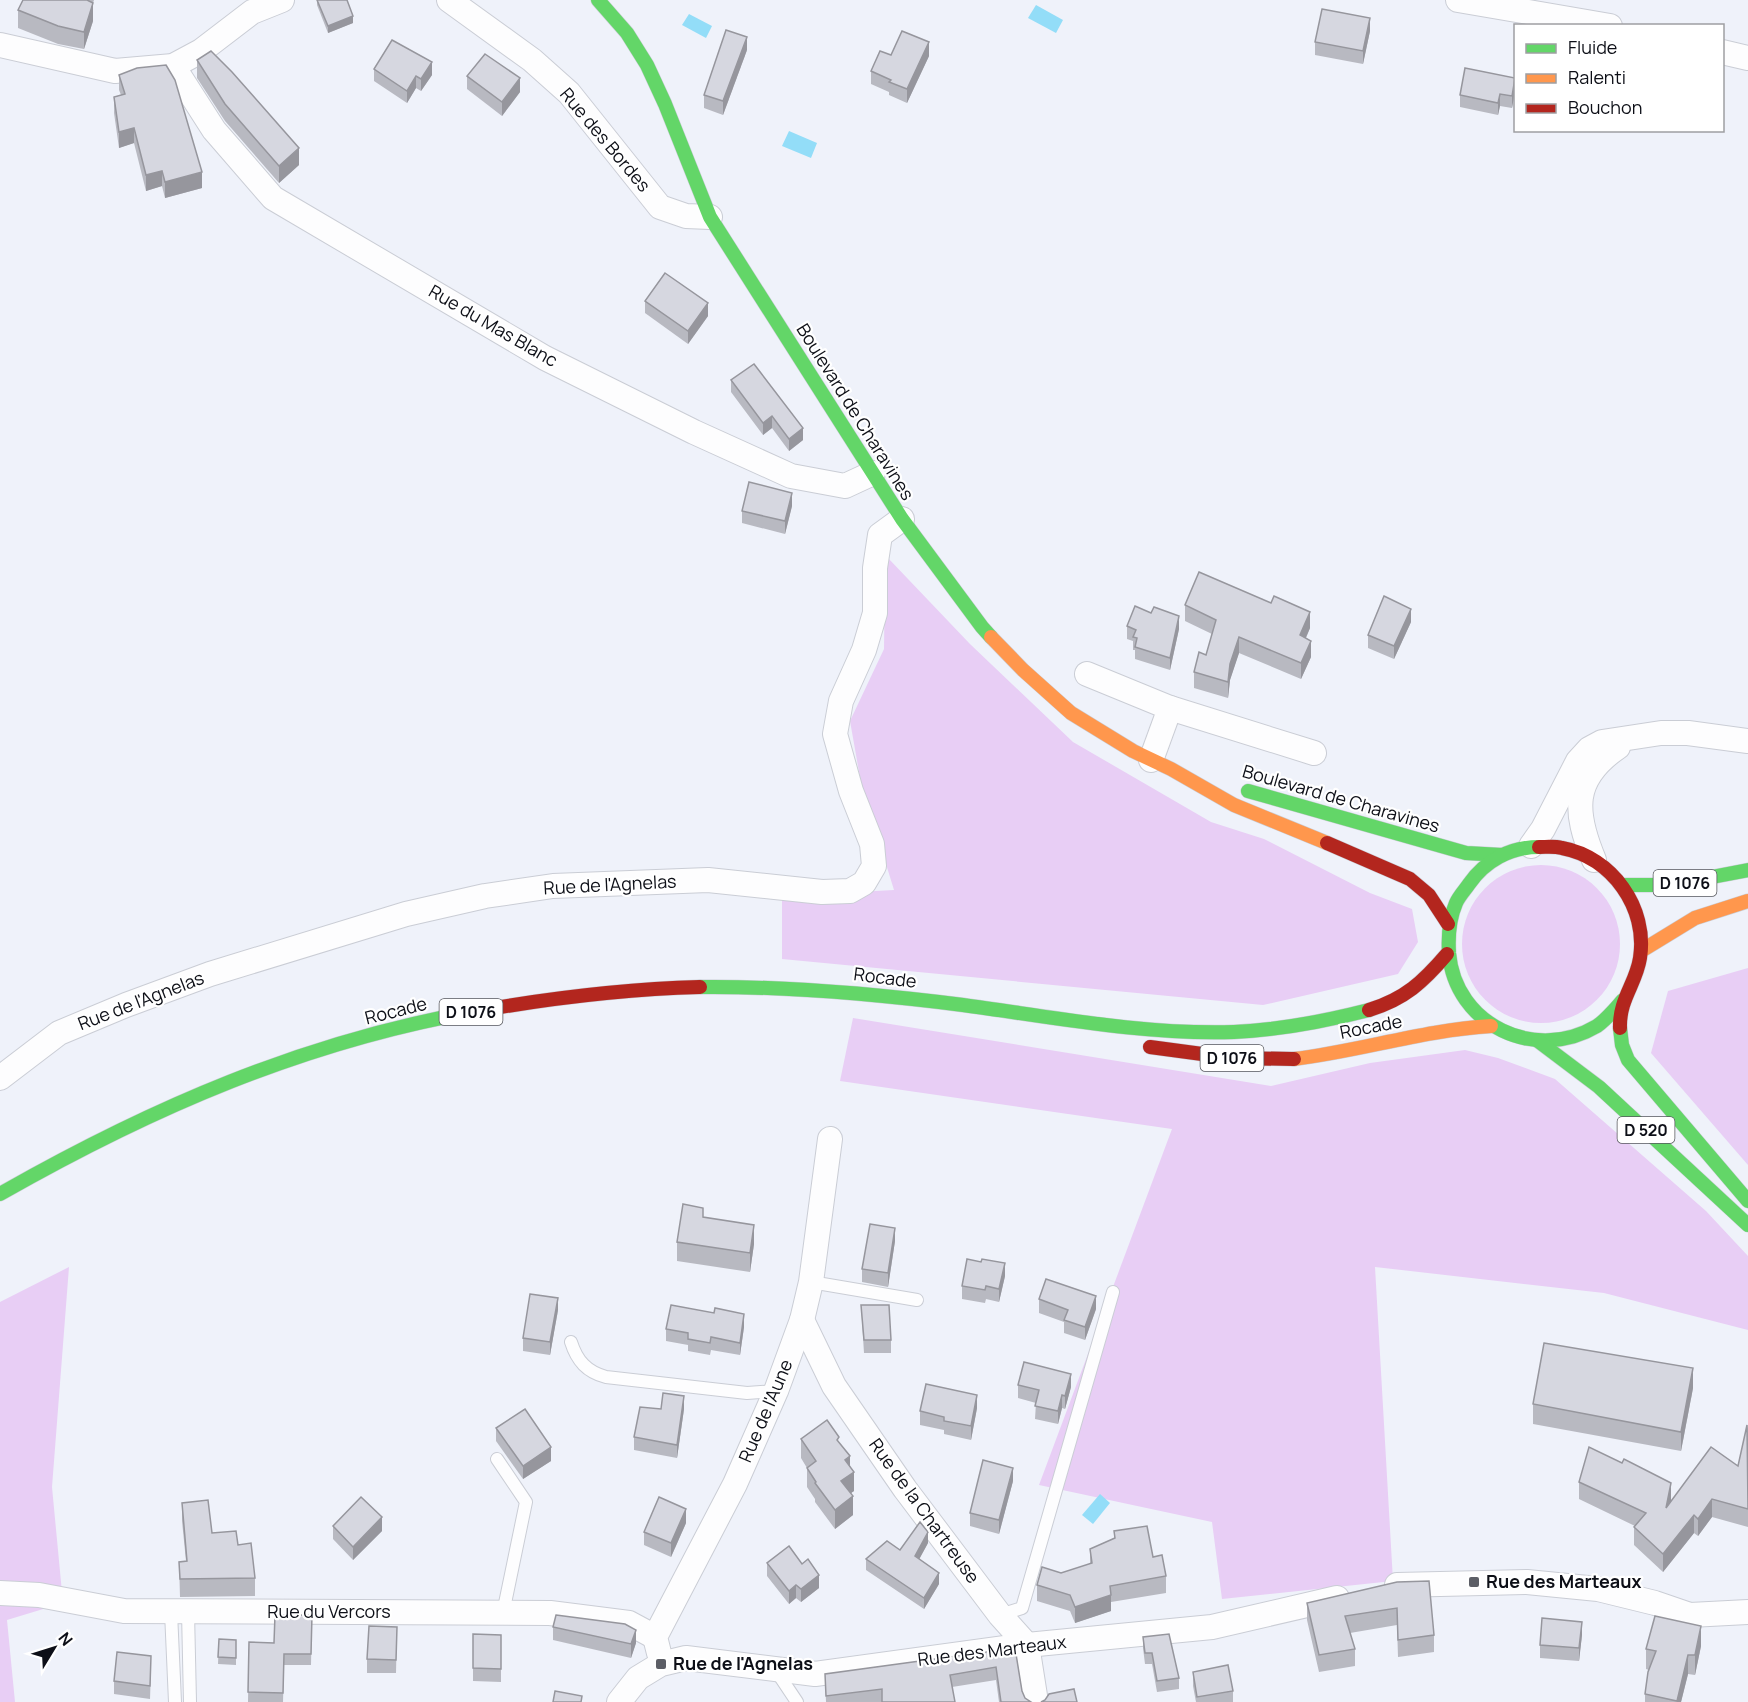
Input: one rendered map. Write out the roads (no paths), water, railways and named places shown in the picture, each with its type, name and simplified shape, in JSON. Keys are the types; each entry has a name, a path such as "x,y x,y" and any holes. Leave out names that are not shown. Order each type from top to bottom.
{"main road":[{"name":"Boulevard de Charavines","path":"598,0 627,33 647,65 710,217 902,519 982,627 1023,670 1071,713 1234,805 1402,874 1421,885 1434,900 1448,924"},
{"name":"Boulevard de Charavines","path":"1161,765 1310,810 1466,853 1502,855"},
{"name":"Boulevard de Charavines","path":"1531,846 1564,848 1594,860 1609,871 1622,885 1634,905 1640,928 1641,951 1636,977 1623,1000 1607,1018 1586,1032 1563,1040 1538,1041 1514,1036 1491,1026 1469,1006 1454,982 1447,954 1448,924 1455,902 1467,883 1482,867 1502,855 1531,846"},
{"name":"D 1076","path":"1622,885 1677,884 1748,870"},
{"name":"D 1076","path":"1641,951 1695,918 1748,901"},
{"name":"Rocade","path":"0,1194 108,1134 232,1079 296,1057 386,1031 470,1012 612,992 756,987 832,991 1171,1031 1230,1032 1281,1027 1378,1008 1398,999 1422,981 1447,954"},
{"name":"Boulevard de Charavines","path":"1623,1000 1619,1029 1621,1045 1628,1060 1748,1201"},
{"name":"Rocade","path":"976,1008 1111,1039"},
{"name":"Rocade","path":"1133,1044 1195,1055 1277,1060 1313,1057 1450,1028 1491,1026"},
{"name":"Boulevard de Charavines","path":"1538,1041 1599,1087 1748,1225"}],"street":[{"path":"0,45 115,70 173,66 201,51 252,12 282,0"},
{"name":"Rue des Bordes","path":"449,0 532,60 568,93 660,207 686,216 710,217"},
{"path":"1458,0 1598,24"},
{"path":"1724,52 1748,58"},
{"name":"Rue du Mas Blanc","path":"173,66 214,130 273,198 545,358 694,432 791,476 845,486 873,473"},
{"name":"Rue de l'Agnelas","path":"0,1078 59,1033 126,1005 210,975 406,914 485,896 553,886 708,880 822,892 850,891 864,883 874,866 872,844 851,791 835,734 841,701 864,650 875,613 875,568 880,535 902,519"},
{"path":"1087,674 1170,708 1314,753"},
{"path":"1161,765 1170,708"},
{"path":"1531,846 1544,829 1578,761 1602,742 1636,736 1688,733 1748,741"},
{"path":"1594,860 1579,816 1580,799 1587,778 1599,762 1636,736"},
{"name":"Rue de l'Aune","path":"655,1637 735,1484 776,1390 802,1320 811,1282 830,1139"},
{"name":"Rue de la Chartreuse","path":"802,1320 834,1386 905,1489 1000,1615 1027,1645"},
{"name":"Rue des Marteaux","path":"661,1664 686,1658 815,1674 1027,1645 1212,1627 1399,1584 1527,1582 1598,1589 1655,1603 1690,1615 1748,1612"},
{"name":"Rue du Vercors","path":"0,1593 39,1595 124,1611 550,1614 629,1623 655,1637"},
{"path":"619,1702 638,1678 661,1664 655,1637"},
{"path":"1027,1645 1036,1702"}],"lane":[{"path":"811,1282 917,1300"},
{"path":"1000,1615 1022,1608 1113,1292"},
{"path":"571,1342 585,1367 606,1377 747,1393 776,1390"},
{"path":"497,1459 526,1502 503,1613"},
{"path":"175,1702 180,1612"},
{"path":"180,1612 190,1702"},
{"path":"775,1668 797,1702"}],"water":[{"path":"1036,5 1063,20 1056,33 1028,18"},
{"path":"689,14 712,26 706,38 682,25"},
{"path":"789,131 817,143 811,158 782,146"},
{"path":"1100,1494 1110,1503 1093,1524 1082,1515"}],"place":[{"name":"Rue des Marteaux","path":"1474,1582"},
{"name":"Rue de l'Agnelas","path":"661,1664"}]}
